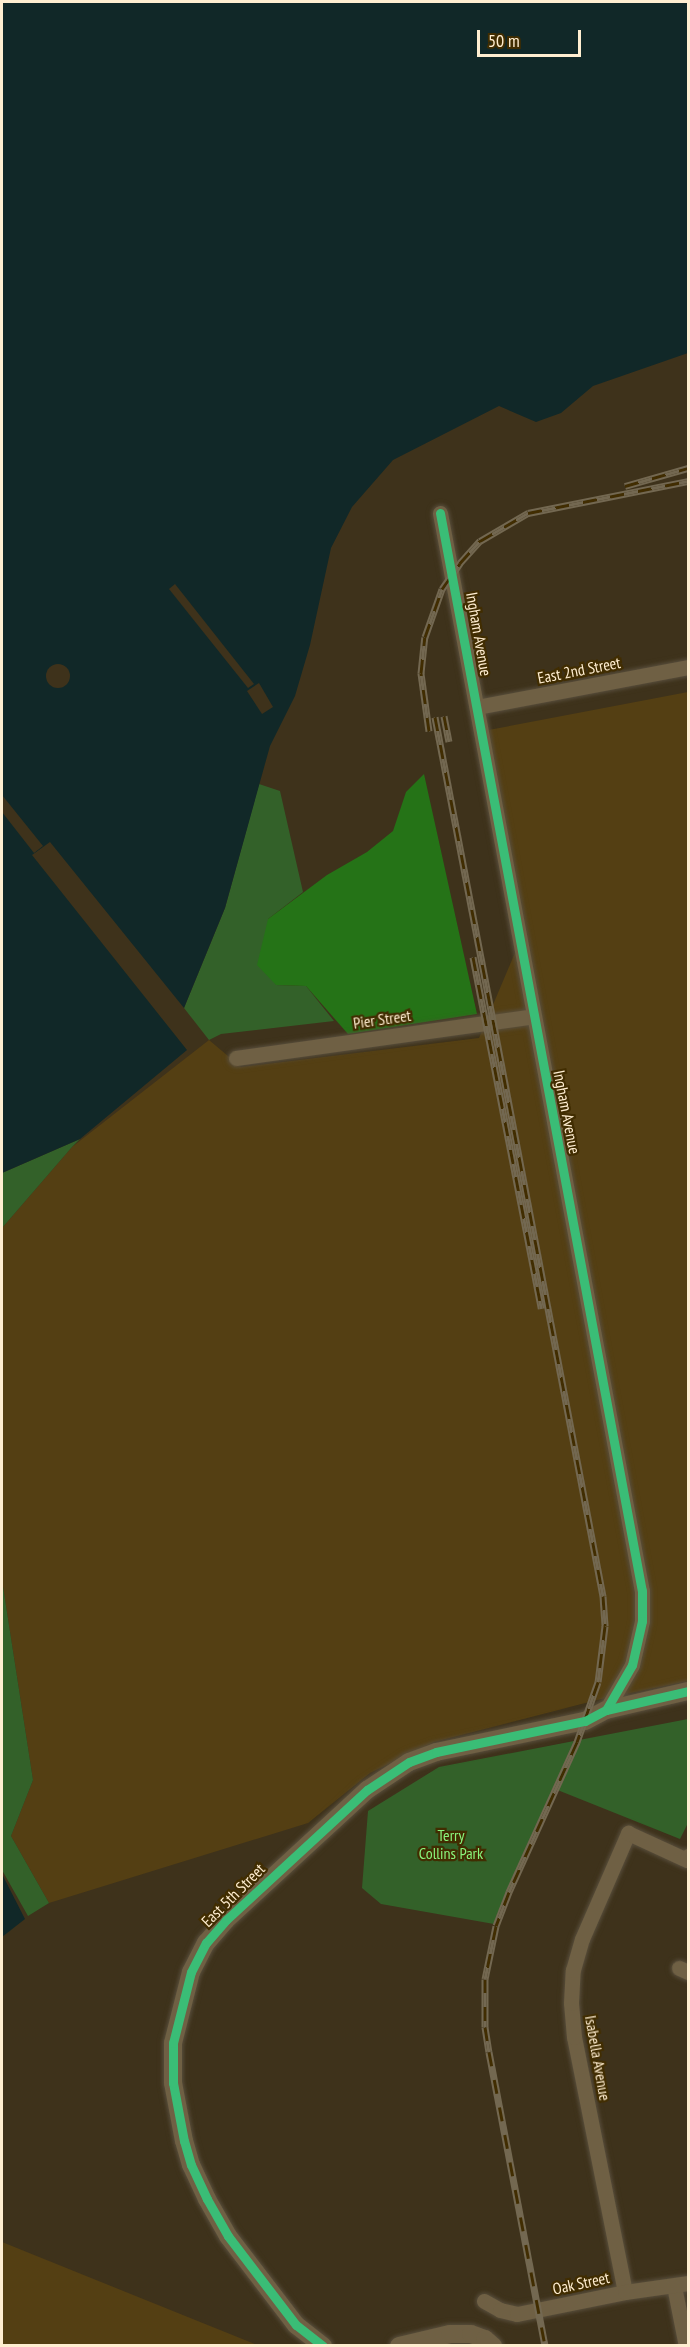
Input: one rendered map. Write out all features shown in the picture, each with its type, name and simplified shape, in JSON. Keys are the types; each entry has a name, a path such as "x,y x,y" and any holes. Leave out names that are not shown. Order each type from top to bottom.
{"street":[{"name":"Ingham Avenue","path":"440,513 642,1591 642,1621 632,1665 606,1710"},
{"name":"East 2nd Street","path":"477,707 688,667"},
{"name":"Pier Street","path":"236,1058 533,1016"},
{"name":"East 5th Street","path":"323,2346 296,2325 228,2236 191,2164 179,2125 173,2083 173,2043 192,1971 206,1943 226,1920 367,1790 409,1762 436,1752 573,1724 606,1710 688,1691"},
{"name":"Isabella Avenue","path":"624,2292 574,2037 571,2002 573,1970 582,1939 628,1833 687,1860 688,1856"},
{"name":"Oak Street","path":"484,2301 500,2310 517,2314 624,2292 681,2285"},
{"path":"681,2285 686,2346"},
{"path":"399,2346 450,2334 471,2334 485,2339 493,2346"}],"shaded area":[{"path":"688,692 688,1681 597,1700 434,1742 370,1773 308,1823 49,1903 11,1836 33,1780 2,1580 2,1228 72,1147 209,1040 241,1067 479,1038 517,948 478,732"},
{"path":"2,2242 257,2345 2,2345"}],"green space":[{"path":"424,774 477,1014 348,1034 306,986 276,985 257,965 268,919 327,875 367,852 393,831 406,792"},
{"path":"259,784 280,791 303,892 268,919 276,985 306,986 334,1021 221,1034 209,1040 184,1008 225,908"},
{"path":"80,1139 72,1147 2,1228 2,1173"},
{"path":"2,1580 33,1780 11,1836 49,1903 28,1916 2,1870"},
{"name":"Terry Collins Park","path":"688,1719 688,1823 680,1839 555,1789 494,1924 381,1904 362,1888 368,1811 439,1767"}],"water":[{"path":"2,2 688,2 688,353 593,386 561,413 536,422 499,406 393,460 352,507 331,548 310,645 295,696 270,746 225,908 184,1008 50,842 32,855 187,1050 80,1139 2,1173"},
{"path":"2,1874 25,1919 2,1937"}],"pier":[{"path":"175,584 254,684 248,688 169,589"},
{"path":"58,664 67,667 70,676 67,685 58,688 49,685 46,676 49,667"},
{"path":"259,683 273,707 262,714 247,691"},
{"path":"2,795 43,846 34,853 2,812"}],"railway":[{"path":"625,486 688,468"},
{"path":"429,731 421,673 425,637 442,589 460,563 480,541 528,513 688,481"},
{"path":"444,716 449,742"},
{"path":"435,717 603,1596 605,1626 598,1682 577,1742 509,1892 496,1926 485,1979 485,2027 489,2052 545,2346"},
{"path":"473,957 541,1308"}],"cycle path":[{"path":"440,513 642,1591 642,1621 632,1665 606,1710"},
{"path":"323,2346 296,2325 228,2236 191,2165 184,2141 173,2083 173,2043 191,1972 206,1943 226,1920 367,1790 409,1762 436,1752 585,1721 606,1710 688,1691"}]}
